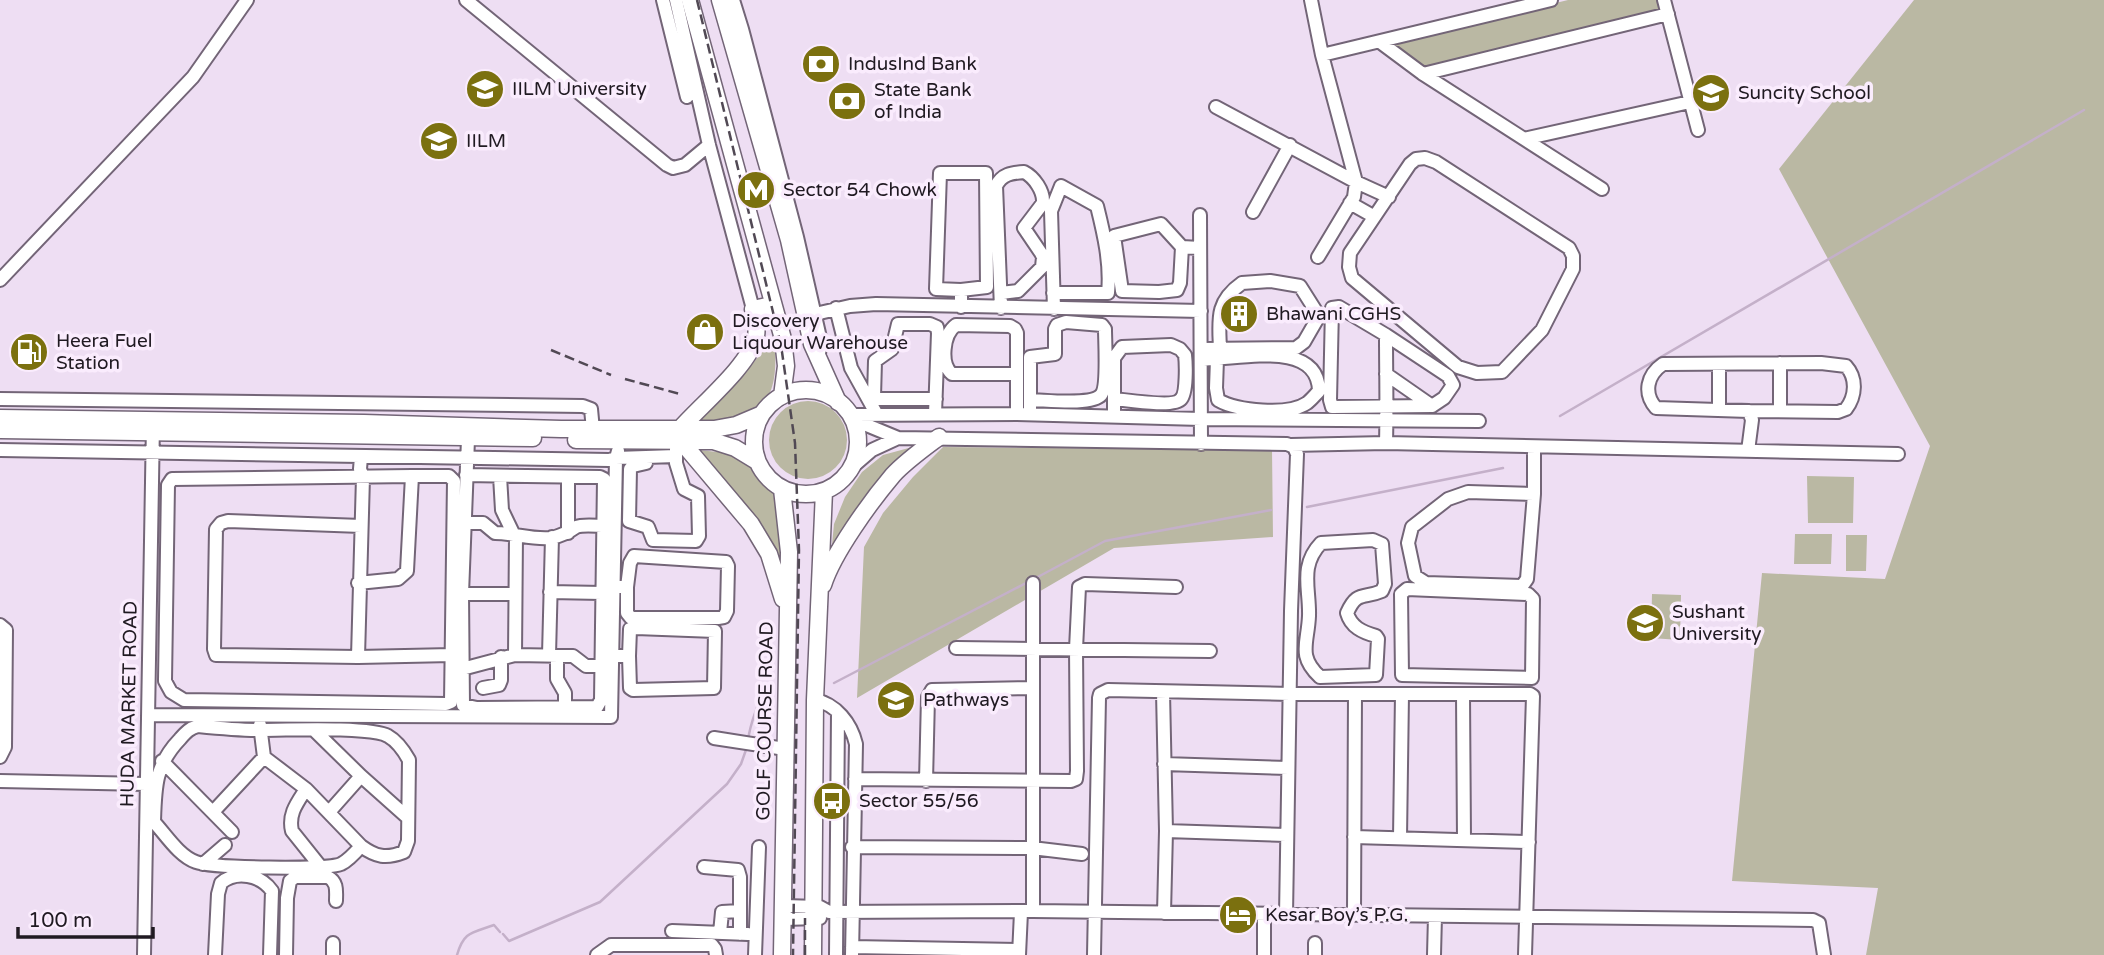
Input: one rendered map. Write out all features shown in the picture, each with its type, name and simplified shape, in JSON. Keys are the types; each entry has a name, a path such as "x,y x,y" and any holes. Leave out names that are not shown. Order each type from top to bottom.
{"main road":[{"path":"690,0 783,339 786,366 782,396"},
{"path":"720,0 789,240 806,322 818,361 838,402 851,417 858,446 850,469 839,482 824,491 810,494 782,489 767,478 758,462 754,438 762,414"},
{"path":"678,446 753,347 757,332 753,309 772,305"},
{"path":"678,446 714,429 736,425 762,414 782,396 796,391 811,391 838,402"},
{"path":"0,418 468,439 618,441 678,446 713,442 735,448 758,462"},
{"path":"0,430 246,421 593,429 678,446 751,524 769,554 788,621"},
{"path":"819,597 825,579 841,550 894,475 939,438"},
{"name":"GOLF COURSE ROAD","path":"782,489 789,552 782,748 782,955"},
{"path":"813,955 823,912 815,700 824,491"}],"street":[{"path":"0,281 193,77 247,0"},
{"path":"466,0 667,165 673,168 685,165 709,145"},
{"path":"663,0 687,97"},
{"path":"676,0 709,145 753,309"},
{"path":"733,0 771,134 815,314 821,342 818,361"},
{"path":"1311,0 1322,55 1356,182 1350,203 1318,257"},
{"path":"1322,55 1550,0"},
{"path":"1664,0 1698,130"},
{"path":"1423,74 1668,14"},
{"path":"1380,41 1423,74 1602,189"},
{"path":"1524,139 1690,102"},
{"path":"1216,107 1388,197"},
{"path":"1253,212 1290,145"},
{"path":"1425,158 1436,162 1569,248 1573,257 1573,269 1542,330 1502,372 1477,373 1458,367 1352,278 1349,267 1350,253 1388,197 1410,164 1416,159 1425,158"},
{"path":"1000,293 1023,288 1040,271 1043,261 1041,253 1024,228 1043,203 1043,198 1034,181 1024,172 1006,175 996,186 1000,308"},
{"path":"940,173 986,173 987,288 961,290 936,289 940,173"},
{"path":"1053,293 1108,293 1109,281 1105,235 1097,206 1060,186 1051,211 1053,293 1054,309"},
{"path":"1350,203 1373,216"},
{"path":"1200,215 1201,444"},
{"path":"1182,247 1181,283 1177,290 1122,291 1114,236 1161,223 1182,247 1200,248"},
{"path":"1201,354 1219,354 1293,357 1308,364 1316,373 1319,391 1306,404 1292,409 1251,409 1226,405 1218,400 1216,388 1219,354 1219,313 1242,283 1270,281 1300,286 1317,310 1318,321 1304,342 1296,348 1219,354"},
{"path":"961,290 961,307"},
{"path":"815,314 836,308 876,304 1201,312"},
{"path":"851,417 1023,414 1201,419 1387,414 1404,407 1433,407 1452,390 1451,380 1386,335 1339,307 1331,311 1331,405 1387,414 1404,421 1479,421"},
{"path":"836,308 851,368 877,415"},
{"path":"1023,414 1030,400 1030,356 1055,354 1057,325 1066,322 1102,325 1105,329 1105,365 1100,397 1089,401 1030,400"},
{"path":"936,399 874,397 875,361 894,345 898,324 930,324 937,327 936,414"},
{"path":"1017,374 952,374 946,365 946,338 949,331 956,325 1010,326 1017,334 1017,374 1023,414"},
{"path":"1386,335 1386,443"},
{"path":"1114,399 1164,403 1182,399 1185,355 1171,345 1122,347 1114,358 1114,399 1114,415"},
{"path":"1780,363 1780,411"},
{"path":"1838,363 1846,366 1853,374 1853,400 1846,410 1839,412 1656,408 1649,400 1649,377 1663,364 1719,364 1838,363"},
{"path":"1719,364 1719,410"},
{"path":"1386,374 1433,407"},
{"path":"0,399 583,406 591,409 593,429"},
{"path":"235,401 246,421"},
{"path":"1404,407 1404,444"},
{"path":"1748,451 1752,420 1749,411"},
{"path":"851,417 898,438 1292,445 1386,443 1898,454"},
{"name":"HUDA MARKET ROAD","path":"144,955 153,425"},
{"path":"358,657 363,477 360,469 364,457 364,435"},
{"path":"850,469 872,450 898,438"},
{"path":"466,475 603,478 599,705 565,708 463,705 462,594 464,523 466,475 468,439"},
{"path":"148,715 609,718 613,712 613,656 621,587 616,458 618,441"},
{"path":"1286,915 1291,611 1297,454 1292,445"},
{"path":"678,446 684,489 698,496 699,536 696,541 653,540 648,527 632,524 628,516 629,475 633,466 678,446"},
{"path":"0,450 609,460 678,446"},
{"path":"1534,448 1534,494 1527,579 1522,586 1426,583 1415,576 1408,543 1412,527 1448,499 1468,492 1534,494"},
{"path":"358,583 398,579 407,571 412,476"},
{"path":"449,476 454,479 452,699 446,704 184,700 172,692 166,685 168,485 172,479 363,477 449,476"},
{"path":"500,476 502,510 514,534 515,655"},
{"path":"568,477 568,533"},
{"path":"361,526 224,521 216,528 216,655 452,655"},
{"path":"464,523 483,523 495,533 552,537 568,533 580,526 604,526"},
{"path":"552,537 550,592 553,655 557,679 565,693 565,708"},
{"path":"1373,540 1382,544 1385,584 1382,591 1362,594 1352,602 1347,613 1353,625 1378,639 1376,675 1320,677 1312,669 1306,656 1304,643 1308,611 1305,585 1312,552 1321,543 1373,540"},
{"path":"634,556 726,562 728,566 727,611 724,617 631,618 627,613 621,587 634,556"},
{"path":"815,700 828,703 854,736 852,951 1019,952 1027,911 1032,848 1033,583"},
{"path":"855,779 1076,779 1079,587 1085,584 1176,587"},
{"path":"1404,590 1528,594 1533,599 1532,678 1473,678 1402,676 1401,594 1404,590"},
{"path":"550,592 601,593"},
{"path":"462,594 515,594"},
{"path":"1291,611 1308,611"},
{"path":"0,625 6,630 3,667 5,747 0,757"},
{"path":"630,629 715,631 715,688 632,690 629,684 629,656 630,629"},
{"path":"956,648 1210,651"},
{"path":"462,669 515,655 573,656 586,666 600,666"},
{"path":"613,656 629,656"},
{"path":"483,688 499,685 501,657"},
{"path":"483,665 484,707"},
{"path":"1459,677 1465,694 1464,839"},
{"path":"1465,694 1473,678"},
{"path":"926,781 928,697 932,690 1032,688"},
{"path":"1094,955 1100,694 1108,690 1290,694 1530,694 1533,696 1525,955"},
{"path":"1163,692 1166,831 1164,913"},
{"path":"1354,915 1355,694"},
{"path":"1400,838 1402,694"},
{"path":"836,955 823,912 838,713"},
{"path":"213,812 264,757 263,715"},
{"path":"264,757 306,789 372,854 388,858 404,852 408,841 409,760 388,736 378,733 194,727 170,749 162,761 155,792 154,822 187,858 203,864 340,865 361,846"},
{"path":"314,730 407,817"},
{"path":"714,738 782,748 775,955"},
{"path":"162,761 232,832"},
{"path":"1164,764 1288,768"},
{"path":"330,811 361,776"},
{"path":"0,781 146,784"},
{"path":"306,789 293,810 290,826 320,866"},
{"path":"1166,831 1286,835"},
{"path":"1354,837 1529,842"},
{"path":"203,864 225,845"},
{"path":"852,847 1032,848 1082,854"},
{"path":"755,955 759,848"},
{"path":"704,867 738,870 740,934"},
{"path":"215,955 218,894 221,883 233,876 254,877 267,884 272,891 270,955"},
{"path":"286,955 290,881 295,877 328,877 336,887 336,901"},
{"path":"783,913 853,910 1027,911 1812,920 1819,923 1822,929 1824,955"},
{"path":"720,933 722,912 740,911"},
{"path":"1264,914 1264,955"},
{"path":"1434,955 1435,916"},
{"path":"672,931 756,934"},
{"path":"597,955 611,945 626,944 712,945 716,955"}],"shaded area":[{"path":"1568,0 1660,0 1663,12 1425,69 1391,43"},
{"path":"1914,0 2104,0 2104,955 1866,955 1878,888 1732,881 1762,573 1885,579 1930,446 1779,169"},
{"path":"775,336 774,381 762,404 726,421 695,423 741,378"},
{"path":"808,401 823,404 836,412 844,425 847,440 844,455 836,468 823,476 808,479 793,476 780,468 772,455 769,440 772,425 780,412 793,404"},
{"path":"916,446 831,555 834,524 845,497 862,472 883,455"},
{"path":"943,447 1272,450 1273,537 1114,548 857,698 864,547 883,513"},
{"path":"698,450 738,454 752,465 778,499 785,569 745,506"},
{"path":"1807,476 1854,477 1853,523 1808,523"},
{"path":"1795,534 1832,534 1831,564 1794,564"},
{"path":"1846,535 1867,535 1866,571 1846,571"},
{"path":"1652,594 1681,595 1680,640 1651,638"}],"waterway":[{"path":"1560,416 2084,110"},
{"path":"1307,507 1503,468"},
{"path":"1034,579 1105,541 1271,510"},
{"path":"834,683 1028,582"},
{"path":"748,740 755,713 767,689"},
{"path":"503,934 509,941 600,902 727,784 741,764 747,747"},
{"path":"457,955 463,941 470,934 494,925 500,932"}],"railway":[{"path":"697,0 781,345 795,443 799,550 793,955"},
{"path":"551,350 611,375"},
{"path":"625,379 680,394"},
{"path":"805,918 805,955"}],"place":[{"name":"IndusInd Bank","path":"821,64"},
{"name":"IILM University","path":"485,89"},
{"name":"Suncity School","path":"1711,93"},
{"name":"State Bank of India","path":"847,101"},
{"name":"IILM","path":"439,141"},
{"name":"Sector 54 Chowk","path":"756,190"},
{"name":"Bhawani CGHS","path":"1239,314"},
{"name":"Discovery Liquour Warehouse","path":"705,332"},
{"name":"Heera Fuel Station","path":"29,352"},
{"name":"Sushant University","path":"1645,623"},
{"name":"Pathways","path":"896,700"},
{"name":"Sector 55/56","path":"832,801"},
{"name":"Kesar Boy’s P.G.","path":"1238,915"}]}
